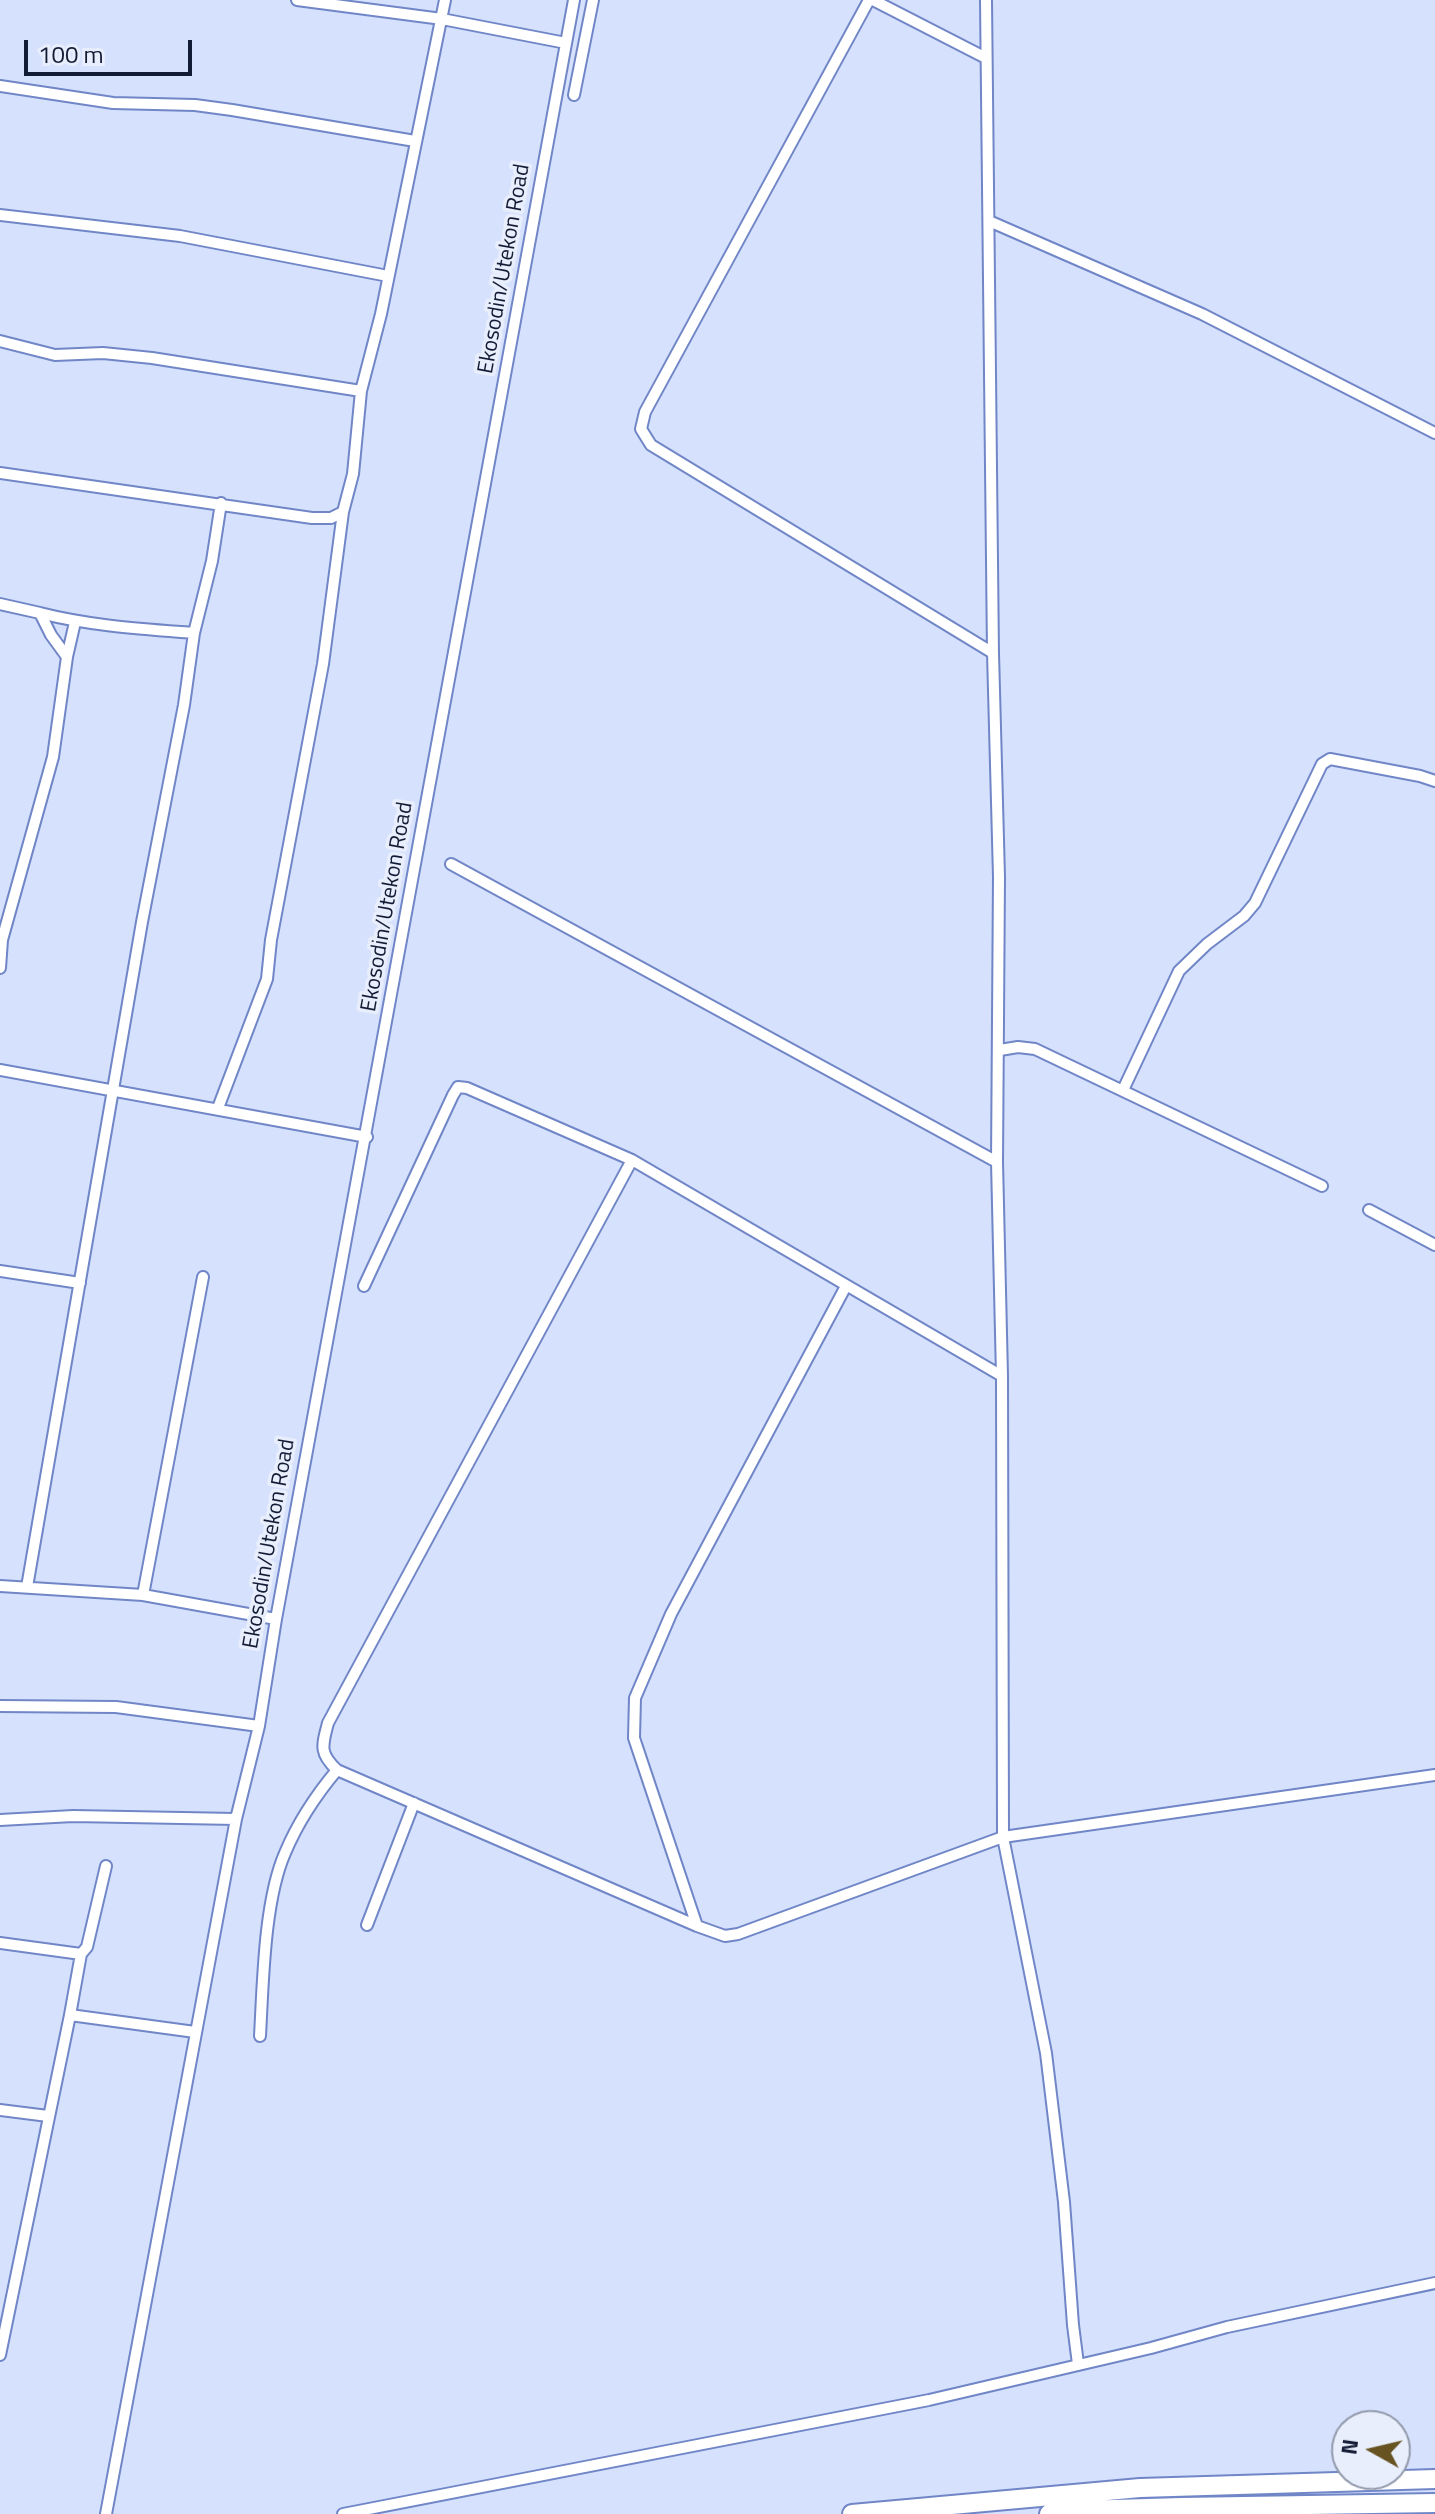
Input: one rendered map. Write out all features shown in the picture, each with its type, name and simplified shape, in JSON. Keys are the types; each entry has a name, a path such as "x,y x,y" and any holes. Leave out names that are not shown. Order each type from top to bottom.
{"highway":[{"path":"852,2514 1140,2488 1435,2479"},
{"path":"1049,2514 1080,2510 1211,2510 1435,2503"}],"street":[{"path":"297,0 442,19 566,43"},
{"path":"218,1108 267,979 271,940 323,664 343,512 353,474 361,391 367,377 445,0"},
{"name":"Ekosodin/Utekon Road","path":"106,2514 236,1819 259,1726 276,1619 574,0"},
{"path":"574,95 593,0"},
{"path":"986,58 871,0 645,412 641,429 651,445 993,653"},
{"path":"986,0 993,653 999,877 997,1162 1002,1376 1003,1837 1046,2053 1064,2202 1078,2364"},
{"path":"0,86 113,103 195,105 415,141"},
{"path":"0,215 180,236 388,276"},
{"path":"989,221 1202,314 1435,433"},
{"path":"0,341 55,355 103,353 152,358 361,391"},
{"path":"0,473 312,518 331,518 343,512"},
{"path":"27,1587 142,922 184,705 194,633 212,561 221,503"},
{"path":"0,604 75,622 156,632 194,633"},
{"path":"40,613 67,657"},
{"path":"0,968 1,940 53,757 75,622"},
{"path":"1123,1090 1179,971 1255,903 1322,764 1330,759 1435,781"},
{"path":"451,864 997,1162"},
{"path":"1000,1050 1018,1047 1035,1049 1322,1186"},
{"path":"0,1070 367,1137"},
{"path":"364,1286 458,1087 467,1088 632,1160 1002,1376"},
{"path":"632,1160 328,1723 322,1745 325,1759 337,1770 725,1936 738,1934 1003,1837 1435,1775"},
{"path":"1369,1210 1435,1245"},
{"path":"0,1271 80,1283"},
{"path":"143,1595 203,1277"},
{"path":"697,1926 634,1738 635,1698 671,1614 846,1286"},
{"path":"0,1586 143,1595 276,1619"},
{"path":"0,1706 116,1707 259,1726"},
{"path":"260,2036 271,1908 284,1855 314,1798 337,1770"},
{"path":"367,1925 414,1803"},
{"path":"0,1820 73,1816 236,1819"},
{"path":"0,2355 81,1954 87,1947 106,1866"},
{"path":"0,1943 81,1954"},
{"path":"70,2015 195,2032"},
{"path":"0,2110 48,2116"},
{"path":"343,2514 929,2400 1227,2327 1435,2283"}]}
